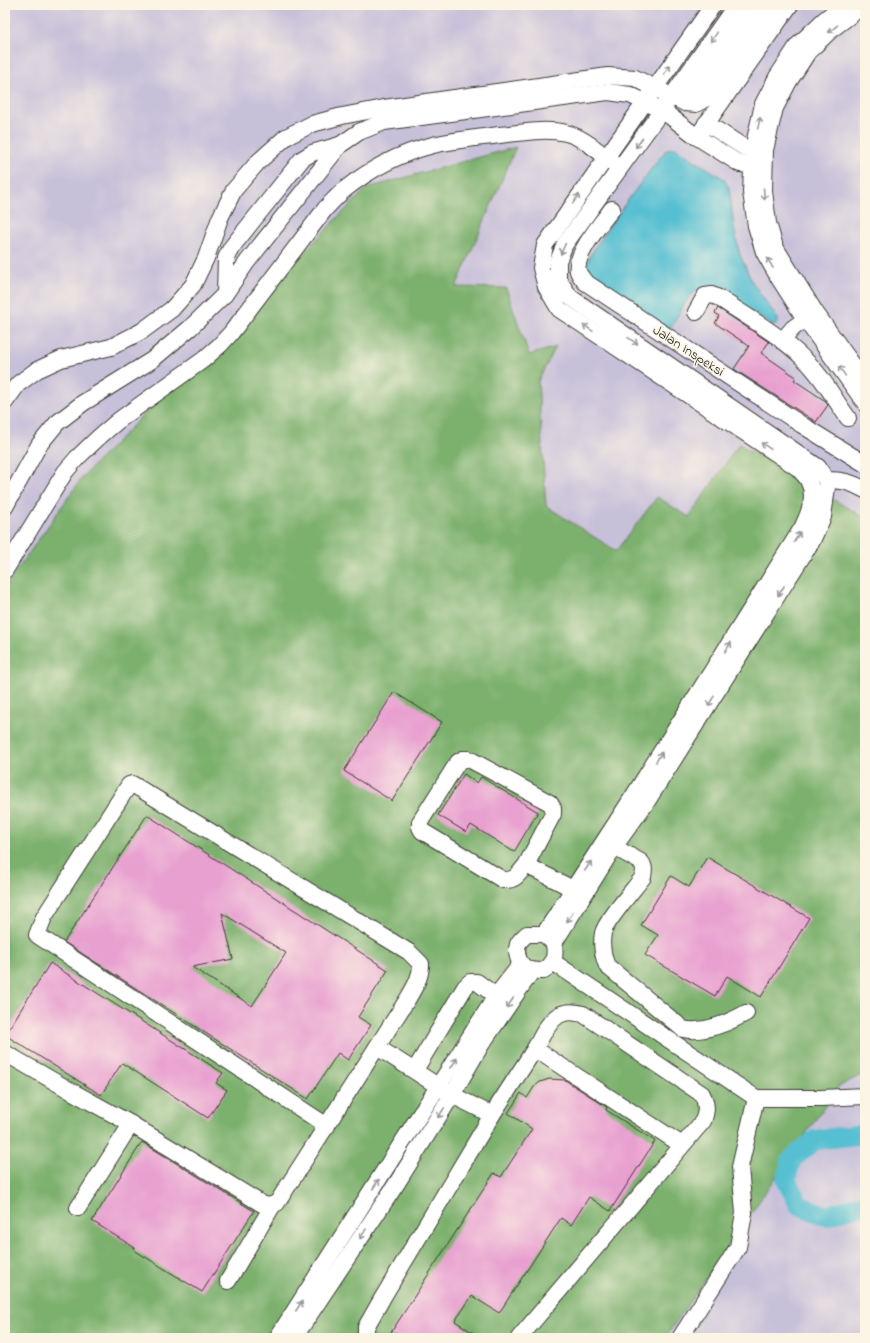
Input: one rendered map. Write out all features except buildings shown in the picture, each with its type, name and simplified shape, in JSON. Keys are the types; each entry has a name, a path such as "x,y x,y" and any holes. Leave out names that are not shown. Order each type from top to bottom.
{"lane":[{"path":"549,939 610,843 802,528 810,512 812,497 808,481 798,468 559,309 546,287 541,268 545,245 713,5"},
{"path":"678,100 736,5"},
{"path":"549,939 527,934 519,942 516,953 526,967 544,971 553,962 556,955 549,939 573,889 610,843 646,803 812,542 823,517 827,487 826,480 818,467 570,297 558,279 558,261 565,244 662,110 678,100 755,5"},
{"path":"5,402 18,384 37,370 61,359 111,347 142,331 172,309 193,284 206,258 220,218 234,190 258,162 286,138 312,124 342,116 384,108 608,76 635,78 678,100 696,104 705,99 772,5"},
{"path":"697,137 790,5"},
{"path":"843,5 798,44 777,77 764,104 758,166 751,192 756,226 764,252 780,280 865,382"},
{"path":"759,149 775,108 788,83 808,52 832,29 864,5"},
{"path":"5,507 39,445 57,423 83,403 152,360 190,328 225,294 247,262 340,146 359,132 384,122 608,92 630,94 662,110 697,137 740,164 758,166"},
{"path":"706,123 745,148 759,149"},
{"path":"5,570 65,472 77,458 119,420 203,360 220,345 231,333 325,209 343,191 362,177 386,163 408,153 433,145 518,133 548,131 567,133 606,157 620,169"},
{"name":"Jalan Inspeksi","path":"612,209 586,244 579,261 578,271 585,282 802,425 865,464"},
{"path":"696,312 705,296 712,295 719,298 782,341 805,359 818,374 848,418"},
{"path":"782,341 793,328 810,315"},
{"path":"810,315 865,403"},
{"path":"826,480 841,480 856,484 865,490"},
{"path":"463,759 469,759 550,803 553,808 553,814 526,865 514,879 503,880 422,831 420,822 458,762 463,759"},
{"path":"228,1281 273,1205 277,1202 327,1126 407,1000 419,980 421,972 420,964 409,952 133,785 129,785 44,918 37,935 327,1126"},
{"path":"610,843 641,862 644,866 644,870 643,877 608,922 603,932 604,958 608,966 683,1029 692,1031 713,1027 746,1013"},
{"path":"526,865 573,889"},
{"path":"553,962 756,1098 822,1098 865,1096"},
{"path":"277,1338 370,1209 397,1183 496,996 526,967"},
{"path":"446,1090 481,1045 526,967"},
{"path":"415,1070 465,987 470,982 477,982 496,996"},
{"path":"366,1338 366,1327 383,1297 492,1115 550,1023 558,1016 565,1013 574,1012 583,1014 702,1094 707,1107 706,1115 703,1121 519,1338"},
{"path":"377,1047 446,1090 492,1115"},
{"path":"535,1049 682,1145"},
{"path":"5,1052 131,1124 262,1204 268,1206 273,1205"},
{"path":"680,1338 738,1247 744,1213 740,1166 756,1098"},
{"path":"78,1208 131,1124"},
{"path":"294,1338 370,1209"}],"shaded area":[{"path":"5,5 865,5 865,1338 5,1338"}],"green space":[{"path":"516,147 456,287 506,288 529,355 556,347 538,381 546,506 616,551 657,497 689,517 739,444 865,518 865,1073 838,1087 665,1338 5,1338 5,587 84,475 367,188"}],"water":[{"path":"675,148 724,179 729,188 734,228 740,255 752,282 778,319 778,323 774,326 714,290 704,288 694,293 689,298 671,327 665,328 585,274 593,251 621,209 667,149"}],"waterway":[{"path":"865,1134 815,1140 791,1160 786,1180 799,1205 826,1216 865,1204"}]}
